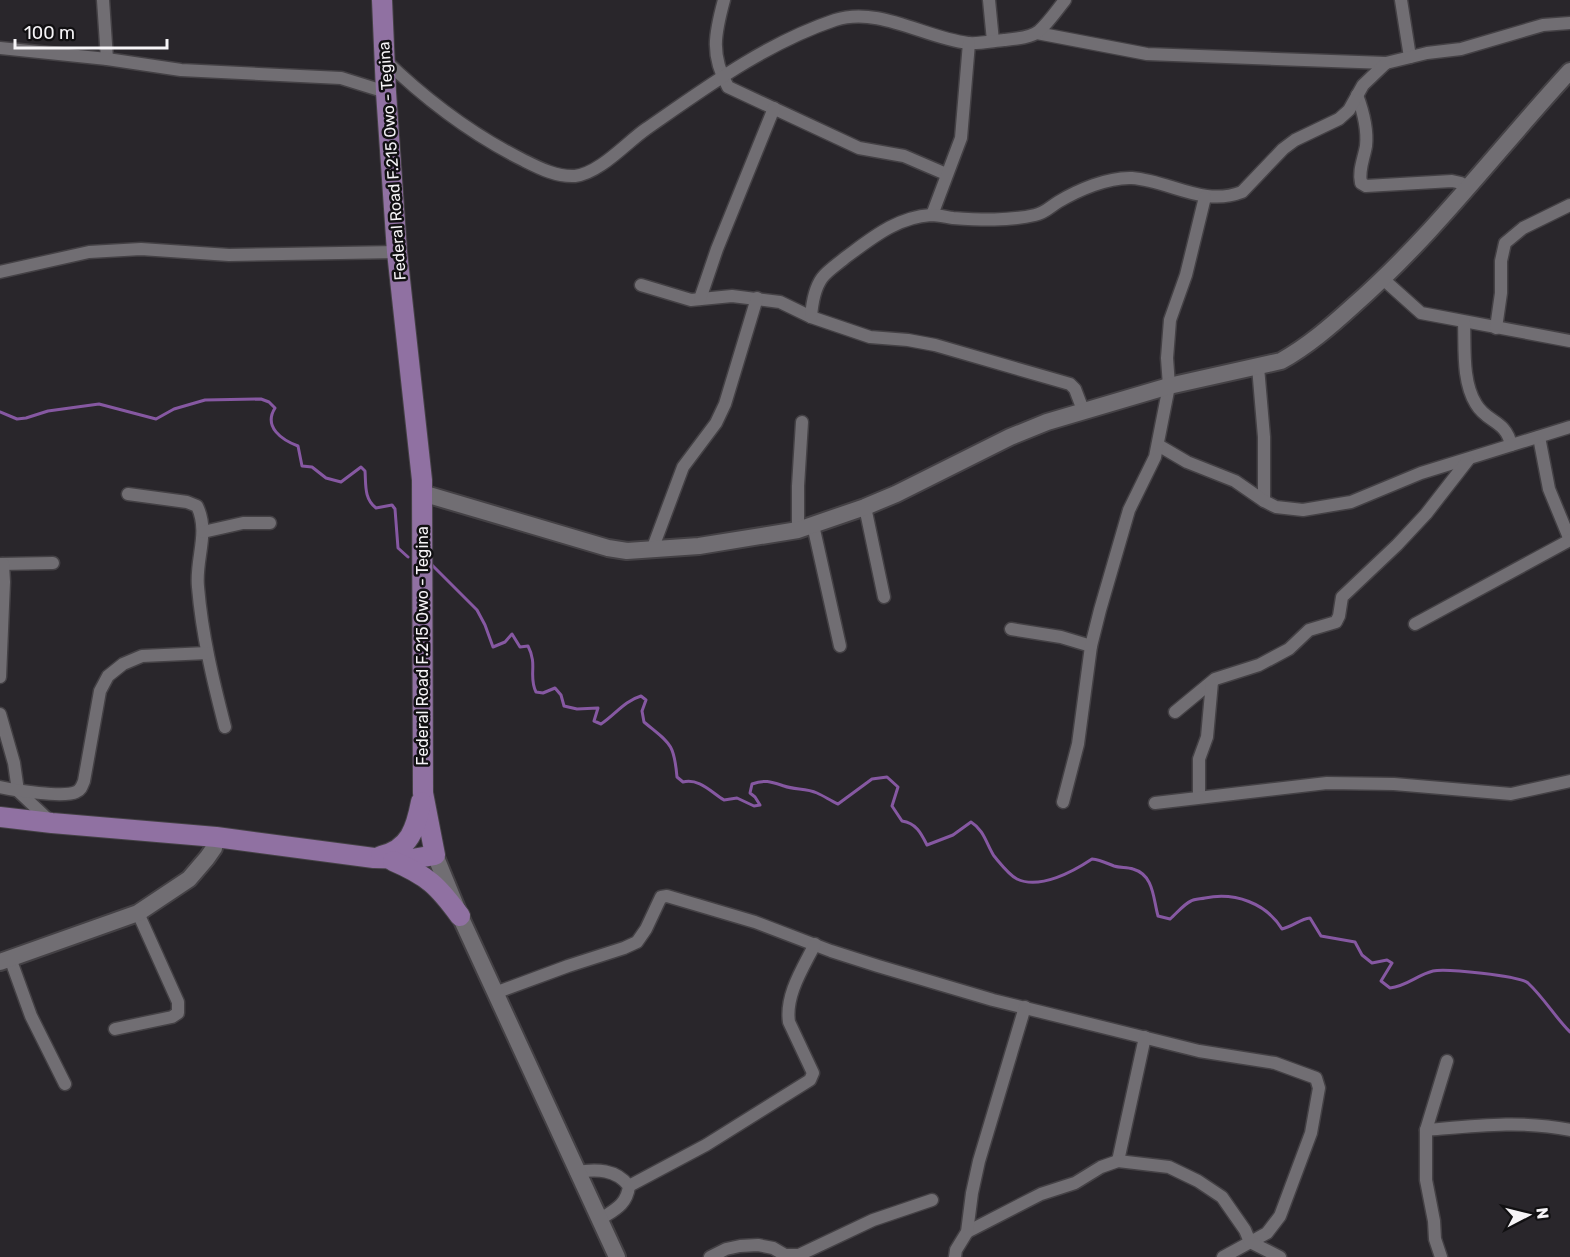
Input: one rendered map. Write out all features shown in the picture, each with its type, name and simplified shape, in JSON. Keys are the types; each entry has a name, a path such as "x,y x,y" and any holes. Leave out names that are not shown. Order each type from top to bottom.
{"main road":[{"name":"Federal Road F.215 Owo - Tegina","path":"382,0 397,252 422,493 423,794 435,855"},
{"path":"379,858 402,847 409,840 417,823 423,794"},
{"path":"0,817 216,837 379,858 412,859 435,855"},
{"path":"379,858 420,873 434,883 460,916"}],"street":[{"path":"103,0 107,59"},
{"path":"724,0 714,42 725,83 731,90 859,148 904,156 946,174"},
{"path":"989,0 993,41"},
{"path":"1037,33 1065,0"},
{"path":"1401,0 1410,57"},
{"path":"384,59 438,107 489,142 538,168 554,174 574,176 592,171 644,130 766,52 813,28 838,19 860,17 877,19 969,43 1014,39 1037,33 1147,54 1386,63 1410,57 1461,50 1543,25 1570,23"},
{"path":"932,215 961,138 969,43"},
{"path":"0,48 107,59 180,70 341,78 357,85 386,92"},
{"path":"811,317 817,287 822,278 870,239 894,224 932,215 989,220 1017,219 1040,214 1057,202 1083,190 1130,178 1205,197 1234,195 1242,192 1288,145 1339,119 1349,110 1363,85 1386,63"},
{"path":"422,493 608,548 627,551 699,546 805,527 896,494 1010,437 1047,422 1169,386 1281,361 1296,353 1330,326 1383,279 1570,71"},
{"path":"1357,95 1366,124 1361,183 1366,186 1452,181 1461,183 1467,188"},
{"path":"700,299 717,249 774,108"},
{"path":"1063,802 1078,744 1091,646 1129,510 1155,457 1158,445 1169,386 1167,358 1170,320 1186,276 1205,197"},
{"path":"1496,328 1502,294 1501,261 1505,243 1523,228 1570,205"},
{"path":"0,272 89,252 131,250 240,255 397,252"},
{"path":"1383,279 1421,313 1570,341"},
{"path":"641,285 681,298 732,296 780,302 811,317 870,337 935,345 1070,384 1075,389 1083,410"},
{"path":"652,550 683,467 716,423 725,404 757,298"},
{"path":"1464,322 1470,395 1477,407 1505,428 1511,445"},
{"path":"1258,367 1264,437 1264,501"},
{"path":"802,422 798,486 805,527 840,646"},
{"path":"1158,445 1187,462 1235,481 1276,507 1303,510 1326,508 1351,502 1421,473 1570,427"},
{"path":"1415,624 1570,540 1549,489 1539,437"},
{"path":"1175,711 1220,677 1259,665 1288,649 1310,630 1336,622 1342,597 1426,514 1467,460"},
{"path":"128,494 187,502 197,506 201,515 203,532 197,584 207,653 225,727"},
{"path":"865,507 884,597"},
{"path":"203,532 243,523 270,523"},
{"path":"0,677 4,582 2,564 53,563"},
{"path":"1011,629 1061,637 1091,646"},
{"path":"0,787 18,791 75,793 81,789 100,692 108,675 123,664 142,656 207,653"},
{"path":"1199,797 1199,759 1207,737 1212,682"},
{"path":"0,714 14,763 18,791 52,823"},
{"path":"1155,803 1327,783 1353,782 1511,794 1570,781"},
{"path":"65,1084 5,960 138,913 189,879 214,848 216,837"},
{"path":"435,855 460,916 616,1257"},
{"path":"495,993 637,942 646,929 661,897 668,896 755,922 926,981 993,1000 1199,1051 1275,1062 1316,1078 1319,1088 1311,1133 1292,1187 1275,1224 1267,1233 1222,1257"},
{"path":"115,1029 172,1017 178,1013 178,1002 138,913"},
{"path":"629,1186 706,1145 810,1080 813,1073 789,1022 788,1014 796,983 815,944"},
{"path":"955,1257 967,1232 979,1161 1025,1007"},
{"path":"1118,1161 1145,1037"},
{"path":"1441,1257 1435,1239 1426,1180 1426,1130 1447,1061"},
{"path":"1426,1130 1476,1125 1518,1125 1570,1130"},
{"path":"967,1232 1041,1194 1075,1183 1101,1167 1118,1161 1169,1167 1213,1190 1222,1197 1236,1215 1250,1242 1280,1257"},
{"path":"576,1172 607,1171 622,1177 629,1186 628,1196 620,1206 599,1220"},
{"path":"710,1257 726,1249 758,1245 773,1248 785,1255 799,1255 873,1220 932,1200"}],"waterway":[{"path":"0,412 17,419 48,411 99,404 156,419 174,409 205,400 261,399 269,402 275,408 271,421 273,427 286,440 298,446 302,466 312,467 326,478 341,482 361,467 365,471 366,491 372,504 376,508 392,505 395,509 398,548 408,557"},
{"path":"429,562 477,610 493,647 505,642 512,634 520,647 528,646 536,692 543,693 555,688 561,695 564,706 577,709 598,708 594,721 601,724 625,705 641,696 646,700 642,711 644,722 669,744 677,777 683,782 700,784 724,800 737,798 754,806 760,805 750,793 752,784 765,781 813,791 838,804 872,779 887,777 898,787 892,806 902,821 918,829 927,845 953,835 971,822 982,833 994,856 1017,879 1026,882 1046,881 1066,874 1092,859 1116,867 1133,869 1145,876 1149,882 1158,916 1170,919 1192,900 1227,897 1249,901 1267,912 1282,929 1310,918 1321,936 1355,942 1362,955 1372,963 1387,960 1392,963 1381,981 1390,988 1440,970 1482,973 1522,980 1534,989 1570,1032"}]}
